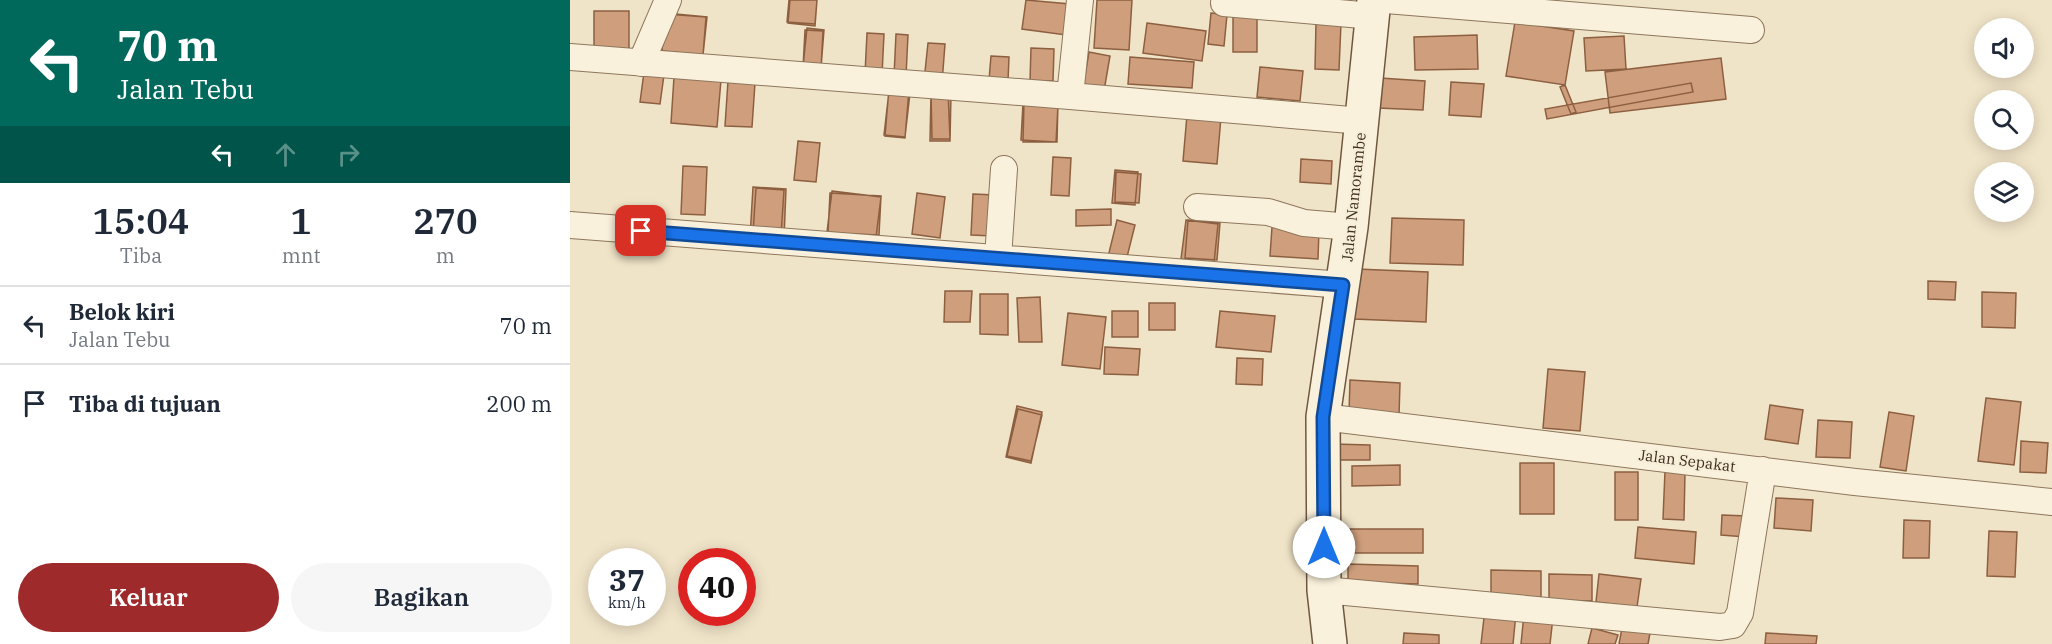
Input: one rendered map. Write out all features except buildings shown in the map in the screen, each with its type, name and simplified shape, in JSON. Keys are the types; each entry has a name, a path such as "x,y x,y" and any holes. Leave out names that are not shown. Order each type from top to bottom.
{"street":[{"path":"641,63 668,0"},
{"path":"1070,96 1080,0"},
{"path":"1224,3 1378,5 1751,30"},
{"name":"Jalan Namorambe","path":"1330,644 1324,590 1323,417 1351,227 1362,121 1378,5"},
{"path":"570,57 1362,121"},
{"path":"998,258 1004,169"},
{"path":"1197,207 1268,212 1304,223 1351,227"},
{"path":"570,225 1343,285"},
{"name":"Jalan Sepakat","path":"1323,417 1855,482 2052,501"},
{"path":"1324,590 1720,627 1733,625 1740,613 1762,471"}],"route":[{"path":"641,231 1343,285 1323,417 1324,547"}]}
